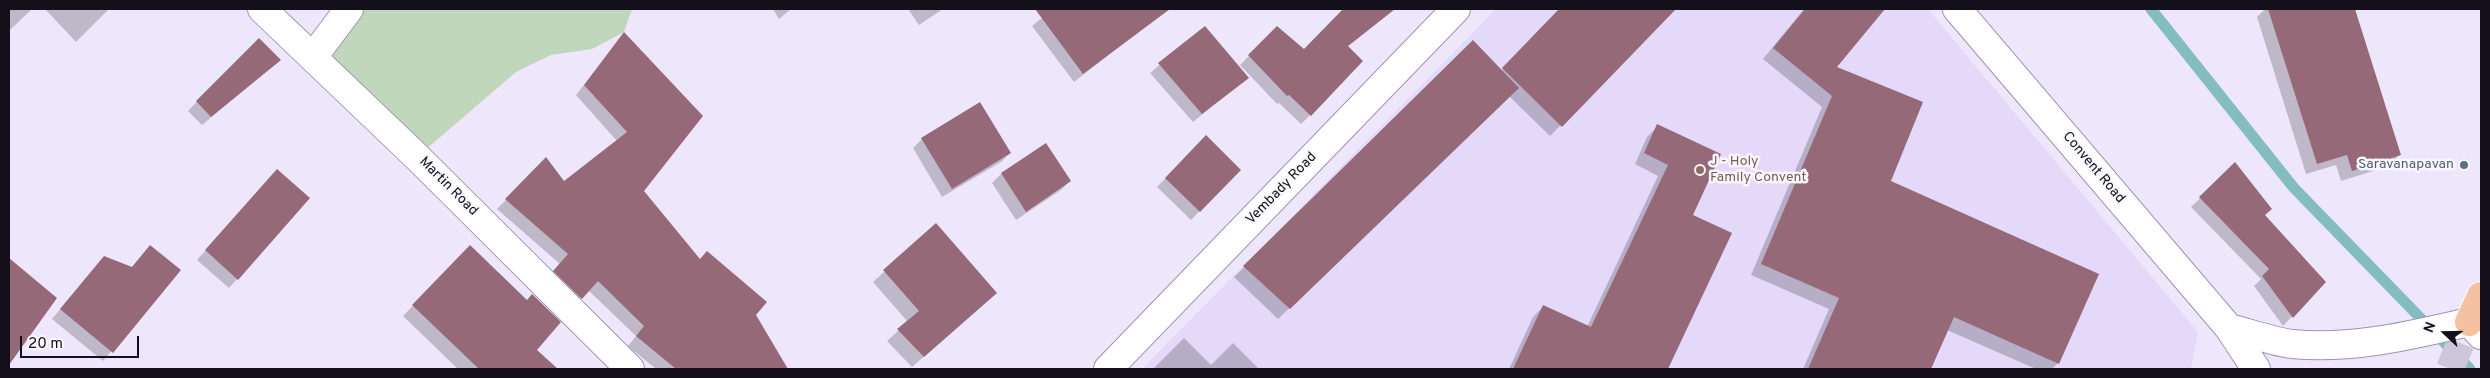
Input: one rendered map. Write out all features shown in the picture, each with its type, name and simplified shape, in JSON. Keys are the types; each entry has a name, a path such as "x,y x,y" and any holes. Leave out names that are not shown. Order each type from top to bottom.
{"highway":[{"path":"2475,328 2481,296"}],"street":[{"name":"Martin Road","path":"262,9 417,157 630,369"},
{"path":"313,57 349,9"},
{"name":"Vembady Road","path":"1108,369 1456,9"},
{"name":"Convent Road","path":"1957,9 2229,328 2256,369"},
{"path":"2229,328 2290,344 2344,345 2475,328"}],"shaded area":[{"name":"J - Holy Family Convent","path":"1496,9 1928,9 2198,332 2191,369 1142,369"}],"green space":[{"path":"349,9 632,9 624,32 592,49 551,55 516,72 417,157 313,57"}],"building":[{"path":"1035,9 1170,9 1083,74"},
{"path":"1343,9 1395,9 1348,46 1363,61 1311,116 1289,95 1287,96 1248,55 1277,26 1304,49"},
{"path":"1559,9 1676,9 1562,127 1502,68"},
{"path":"1805,9 1885,9 1837,67 1923,102 1891,181 2099,274 2059,364 1954,317 1931,369 1808,369 1839,298 1761,264 1832,96 1773,48"},
{"path":"2268,9 2355,9 2401,155 2352,171 2347,155 2317,164"},
{"path":"1205,26 1249,78 1202,114 1158,63"},
{"path":"624,32 703,116 644,191 700,259 707,251 767,302 756,315 788,369 676,369 636,336 644,326 598,281 582,299 553,271 568,254 505,199 546,157 564,181 627,132 584,85"},
{"path":"259,38 281,60 211,117 196,101"},
{"path":"1473,40 1519,88 1290,309 1243,266"},
{"path":"980,102 1011,153 952,189 921,138"},
{"path":"1657,124 1721,154 1693,215 1732,233 1668,369 1513,369 1543,305 1591,327 1668,165 1644,153"},
{"path":"1206,135 1241,170 1200,212 1165,178"},
{"path":"1046,143 1071,181 1026,212 1001,173"},
{"path":"2235,162 2272,209 2265,215 2326,282 2293,318 2262,276 2269,269 2199,197"},
{"path":"277,169 310,198 238,280 205,250"},
{"path":"936,223 997,293 924,357 897,329 919,311 883,270"},
{"path":"150,245 181,270 113,353 60,309 104,256 132,267"},
{"path":"470,245 527,300 532,294 561,322 537,350 558,369 479,369 412,305"},
{"path":"9,258 57,298 9,365"}],"waterway":[{"path":"2151,9 2294,188 2470,369"}],"tunnel":[{"path":"2450,369 2469,322"}],"place":[{"name":"Saravanapavan","path":"2464,165"},
{"name":"J - Holy Family Convent","path":"1700,170"}]}
